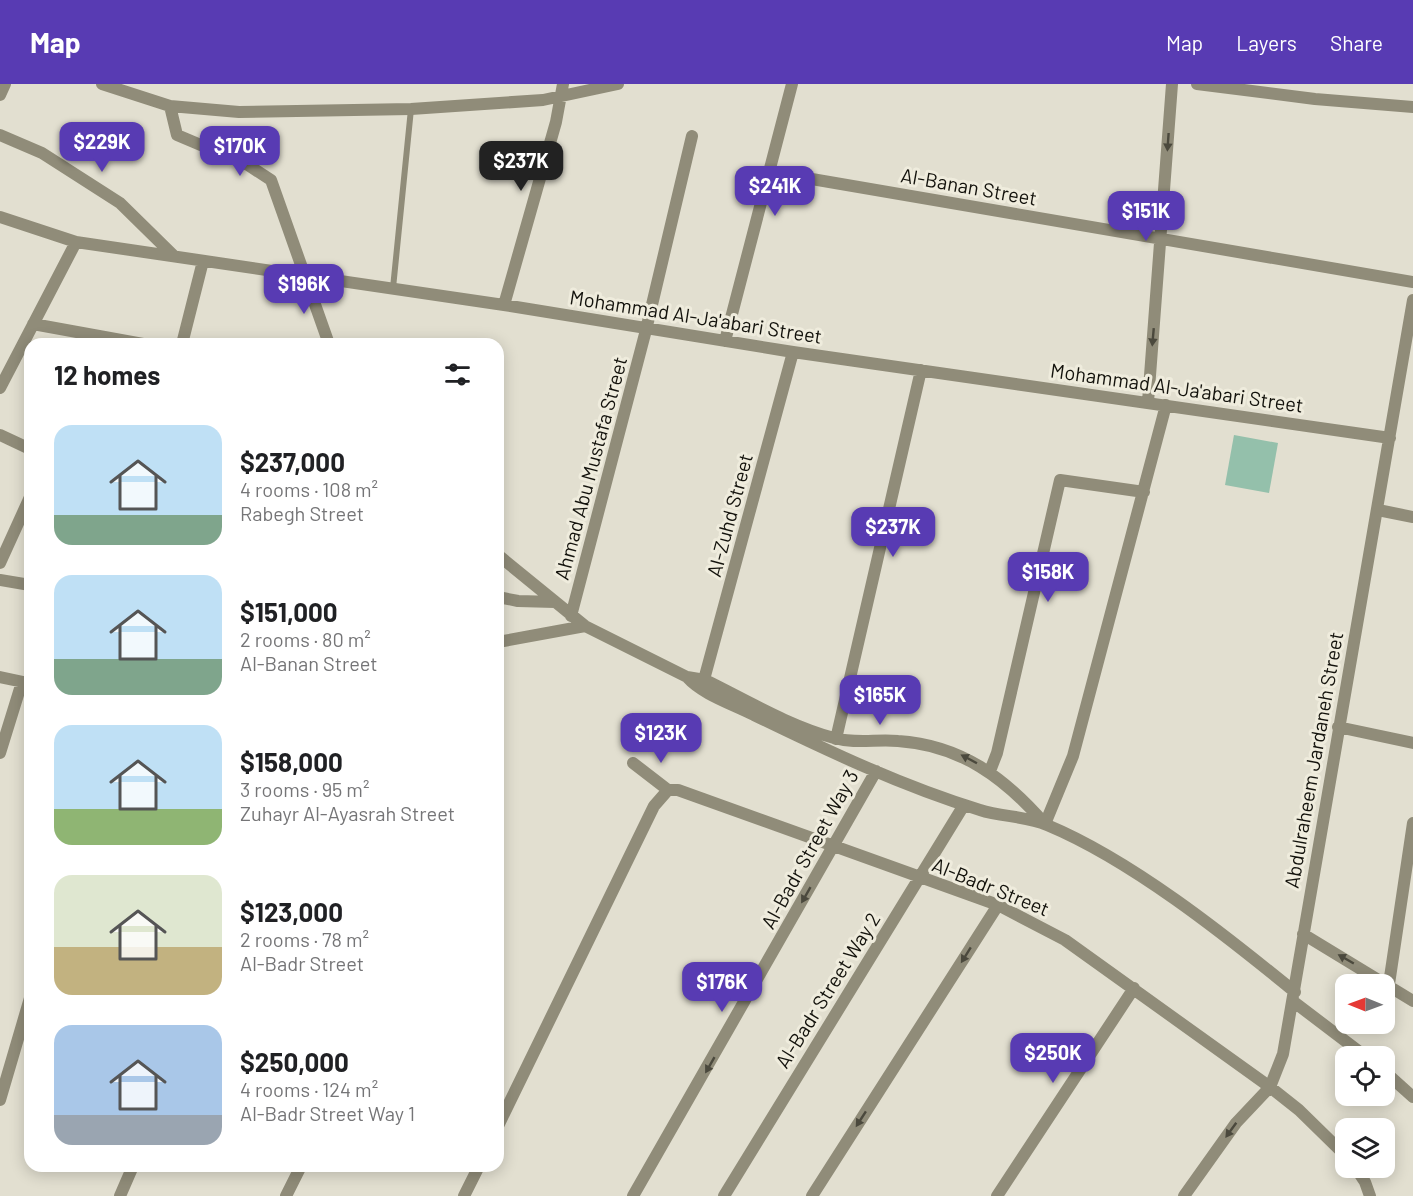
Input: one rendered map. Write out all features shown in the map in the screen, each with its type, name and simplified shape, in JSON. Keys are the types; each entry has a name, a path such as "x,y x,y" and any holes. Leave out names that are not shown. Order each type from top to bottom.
{"street":[{"path":"0,95 5,84"},
{"path":"102,84 170,106 239,112 411,109 562,97 618,84"},
{"path":"504,305 562,97 563,84"},
{"path":"725,341 771,172 792,84"},
{"path":"1148,402 1172,84"},
{"path":"1197,84 1315,99 1413,107"},
{"path":"170,106 177,135 248,165 271,180 327,338"},
{"path":"0,135 42,153 120,203 174,256"},
{"name":"Ahmad Abu Mustafa Street","path":"571,616 646,330 692,136"},
{"name":"Al-Banan Street","path":"771,172 1413,282"},
{"name":"Mohammad Al-Ja'abari Street","path":"0,218 76,242 504,305 646,330 793,352 1390,438"},
{"path":"26,338 76,242"},
{"path":"184,338 203,261"},
{"name":"Abdulraheem Jardaneh Street","path":"1184,1196 1236,1123 1270,1087 1279,1070 1295,997 1302,934 1390,438 1409,349 1413,300"},
{"path":"33,324 110,338"},
{"path":"0,388 24,341"},
{"name":"Al-Zuhd Street","path":"703,684 793,352"},
{"path":"836,739 921,370"},
{"path":"1045,824 1073,756 1166,405"},
{"path":"0,435 24,446"},
{"path":"990,771 997,753 1060,480 1144,492"},
{"path":"1378,510 1413,517"},
{"path":"0,563 24,512"},
{"path":"504,560 585,626 790,726 876,771 964,805 996,815 1045,824 1091,847 1175,901 1353,1046"},
{"path":"0,580 24,584"},
{"path":"504,598 527,602 555,602"},
{"path":"504,641 585,626"},
{"path":"0,677 24,683"},
{"path":"0,753 24,688"},
{"path":"790,726 836,739 926,744 960,754 990,771 1019,796 1045,824"},
{"path":"1338,727 1413,743"},
{"name":"Al-Badr Street","path":"633,763 668,790 688,793 836,844 998,905 1065,940 1270,1087 1299,1110 1335,1145"},
{"name":"Al-Badr Street Way 3","path":"633,1196 876,771"},
{"path":"504,1114 654,806 668,790"},
{"name":"Al-Badr Street Way 2","path":"724,1196 964,805"},
{"path":"1391,974 1410,858 1413,823"},
{"path":"812,1196 998,905"},
{"path":"1302,934 1372,974"},
{"path":"997,1196 1134,988"},
{"path":"1395,988 1413,1001"},
{"path":"0,1100 24,1018"},
{"path":"1395,1081 1413,1097"},
{"path":"120,1196 130,1172"},
{"path":"286,1196 298,1172"},
{"path":"464,1196 476,1172"},
{"path":"1362,1178 1370,1196"}],"lane":[{"path":"393,288 411,109"}],"green space":[{"path":"1234,435 1278,443 1269,493 1225,485"}]}
